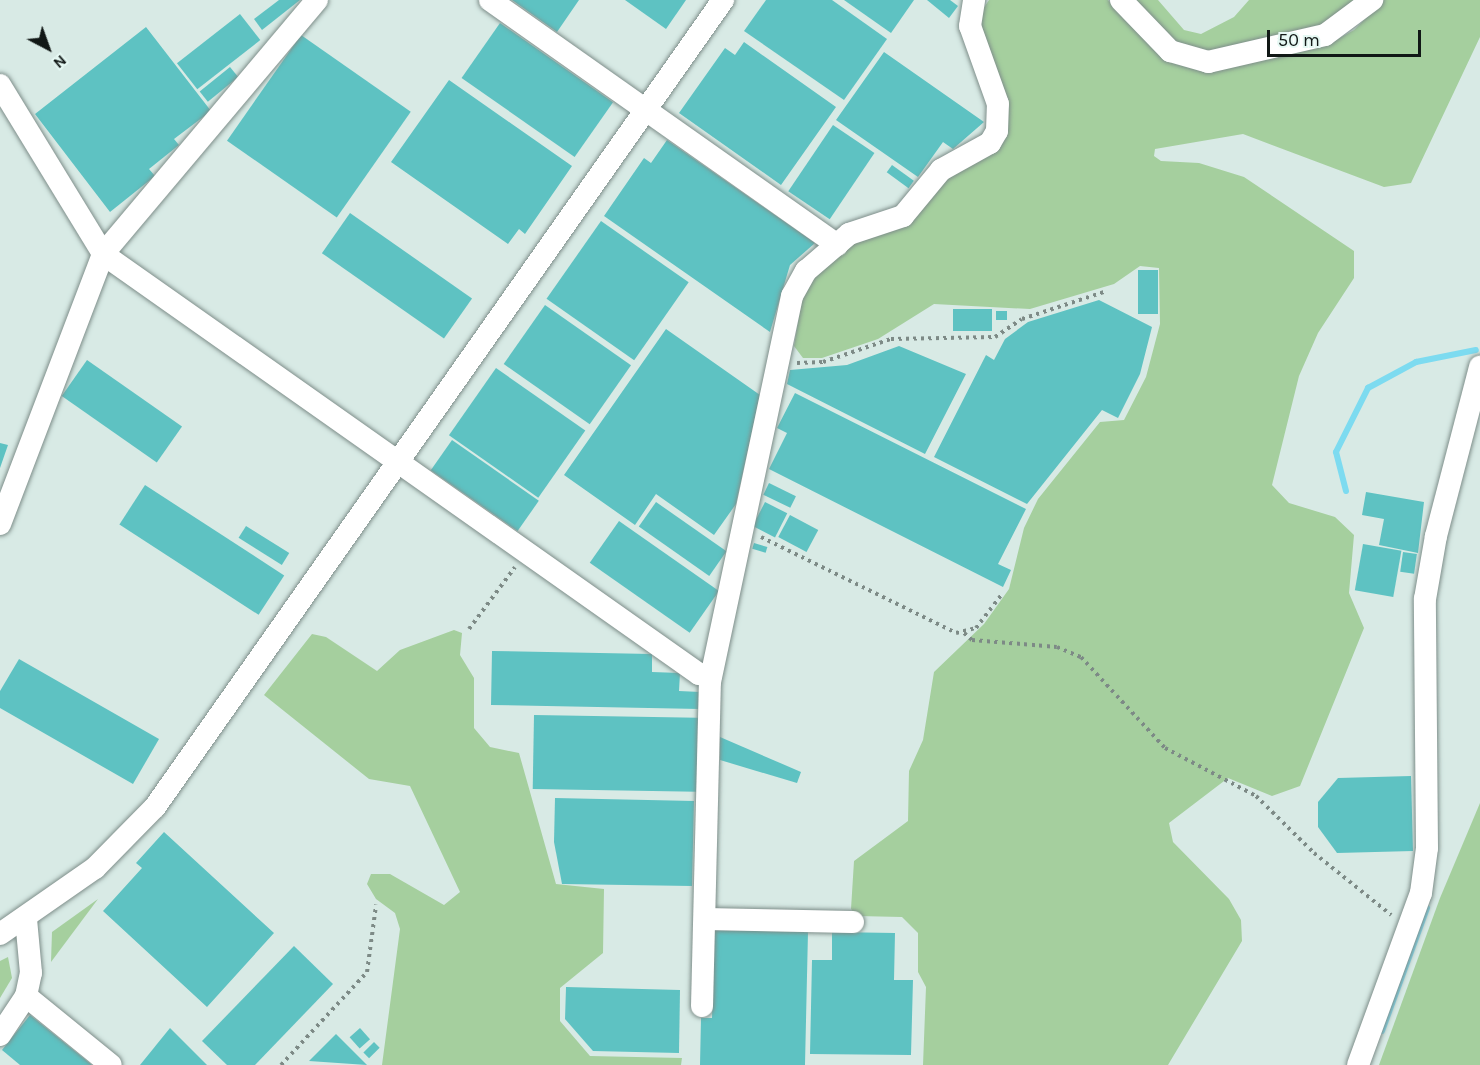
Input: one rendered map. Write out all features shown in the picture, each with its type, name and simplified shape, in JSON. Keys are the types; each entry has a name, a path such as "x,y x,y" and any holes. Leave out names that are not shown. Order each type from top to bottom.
{"street":[{"path":"0,524 103,254 317,0"},
{"path":"490,0 837,245"},
{"path":"0,934 26,919 95,868 155,807 723,0"},
{"path":"702,1006 711,676 798,283 858,228 903,216 941,170 985,147 997,131 995,90 970,26 974,0"},
{"path":"1121,0 1170,51 1208,62 1326,35 1372,0"},
{"path":"0,84 103,254 699,674 711,676"},
{"path":"1358,1065 1409,927 1427,848 1429,567 1480,367"},
{"path":"0,1035 26,996 31,951 26,919"},
{"path":"705,919 853,922"},
{"path":"26,996 111,1065"}],"path":[{"path":"781,362 823,362 898,339 994,337 1032,315 1107,291"},
{"path":"744,529 949,632 964,633 976,628 1002,594"},
{"path":"469,629 527,553"},
{"path":"964,633 972,640 1057,647 1081,657 1165,748 1246,790 1273,812 1323,860 1409,927"},
{"path":"281,1065 367,972 376,905"}],"green space":[{"path":"989,0 1108,0 1165,59 1208,71 1329,44 1354,30 1384,0 1480,0 1480,37 1411,183 1384,187 1243,134 1155,149 1154,156 1161,161 1199,163 1244,177 1354,251 1354,278 1318,333 1299,376 1272,485 1289,503 1335,517 1354,535 1349,593 1364,628 1300,786 1272,796 1228,778 1169,823 1173,842 1229,899 1241,920 1242,941 1168,1065 923,1065 926,987 918,972 918,933 902,917 857,916 851,909 854,861 908,821 909,771 923,740 934,672 984,624 1009,589 1024,528 1038,499 1100,422 1124,420 1146,377 1160,324 1159,268 1140,266 1114,284 1030,309 934,304 878,339 822,358 803,358 794,346 804,286 854,240 996,148 980,32 981,12"},
{"path":"1133,0 1158,0 1184,30 1201,34 1234,17 1249,0 1359,0 1322,27 1209,53 1175,43"},
{"path":"454,630 462,633 460,655 474,678 474,728 490,747 519,753 556,884 604,889 603,953 560,988 560,1021 590,1056 682,1058 681,1065 382,1065 400,929 395,913 376,899 367,884 371,874 390,874 444,905 460,892 410,786 369,779 264,695 312,634 326,637 377,671 400,650"},
{"path":"1480,803 1480,1065 1379,1065 1440,898"},
{"path":"98,899 51,962 52,932"},
{"path":"8,957 12,978 0,998 0,961"}],"building":[{"path":"279,0 300,0 262,30 254,19"},
{"path":"512,0 579,0 557,32"},
{"path":"625,0 686,0 666,29"},
{"path":"766,0 832,0 887,39 844,100 744,31"},
{"path":"844,0 914,0 891,33"},
{"path":"927,0 950,0 958,6 949,18"},
{"path":"240,14 260,40 197,89 177,63"},
{"path":"500,23 613,102 575,157 462,78"},
{"path":"146,27 211,111 174,139 179,145 149,169 155,176 110,212 35,114"},
{"path":"301,35 411,112 337,218 227,141"},
{"path":"744,42 836,107 781,185 679,113 725,48 735,55"},
{"path":"884,52 984,122 953,149 943,142 918,177 836,120"},
{"path":"230,67 238,77 208,102 200,92"},
{"path":"449,80 572,166 525,234 519,229 508,244 391,162"},
{"path":"833,125 874,153 830,219 788,191"},
{"path":"667,140 815,243 790,265 770,332 604,216 644,158 651,163"},
{"path":"892,165 914,181 909,188 887,172"},
{"path":"350,213 472,298 444,339 322,253"},
{"path":"601,221 689,282 634,360 547,299"},
{"path":"1138,270 1158,270 1158,314 1138,314"},
{"path":"1099,300 1152,327 1140,374 1118,418 1102,410 1027,504 934,457 986,355 994,360 1005,339 1028,322"},
{"path":"545,305 631,365 590,424 504,364"},
{"path":"953,309 992,309 992,331 953,331"},
{"path":"996,311 1007,311 1007,320 996,320"},
{"path":"666,329 760,395 736,504 714,535 656,494 635,525 564,475"},
{"path":"899,346 966,374 925,454 787,384 790,370 847,365"},
{"path":"87,360 182,427 157,463 62,396"},
{"path":"496,368 585,431 538,498 449,435"},
{"path":"795,393 1026,509 998,564 1011,570 1003,587 769,469 787,433 777,428"},
{"path":"452,440 539,501 518,531 431,470"},
{"path":"0,443 8,445 0,468"},
{"path":"769,483 796,496 790,508 763,495"},
{"path":"145,485 284,575 259,615 119,524"},
{"path":"1366,492 1424,502 1418,553 1379,545 1384,519 1362,515"},
{"path":"656,502 726,551 709,576 639,527"},
{"path":"765,502 787,513 775,537 753,526"},
{"path":"790,515 818,530 807,552 778,537"},
{"path":"619,521 719,591 690,633 590,563"},
{"path":"246,526 289,553 282,565 239,538"},
{"path":"754,543 767,547 766,553 752,549"},
{"path":"1363,544 1401,551 1393,597 1355,590"},
{"path":"1403,552 1417,554 1414,574 1400,572"},
{"path":"492,651 652,654 652,672 680,673 679,691 700,692 700,709 491,705"},
{"path":"19,659 159,739 133,784 0,708 0,691"},
{"path":"534,715 698,718 697,792 533,789"},
{"path":"720,737 801,772 797,783 720,760"},
{"path":"1411,776 1413,851 1337,853 1318,827 1318,802 1338,778"},
{"path":"555,798 694,801 692,886 562,884 554,842"},
{"path":"164,832 274,933 207,1007 103,911 142,868 136,863"},
{"path":"714,930 808,932 805,1065 700,1065 701,1018 712,1018"},
{"path":"832,932 895,933 894,980 913,980 911,1055 810,1054 812,960 832,960"},
{"path":"294,946 333,984 255,1065 227,1065 202,1041"},
{"path":"566,987 680,990 679,1053 593,1051 565,1019"},
{"path":"30,1015 92,1065 20,1065 2,1050"},
{"path":"170,1028 207,1065 140,1065"},
{"path":"360,1028 370,1039 360,1049 350,1037"},
{"path":"336,1034 367,1065 309,1061"},
{"path":"374,1042 380,1048 369,1058 363,1053"}],"waterway":[{"path":"1346,491 1336,452 1368,388 1416,362 1476,350"},
{"path":"1382,1031 1427,908"}]}
